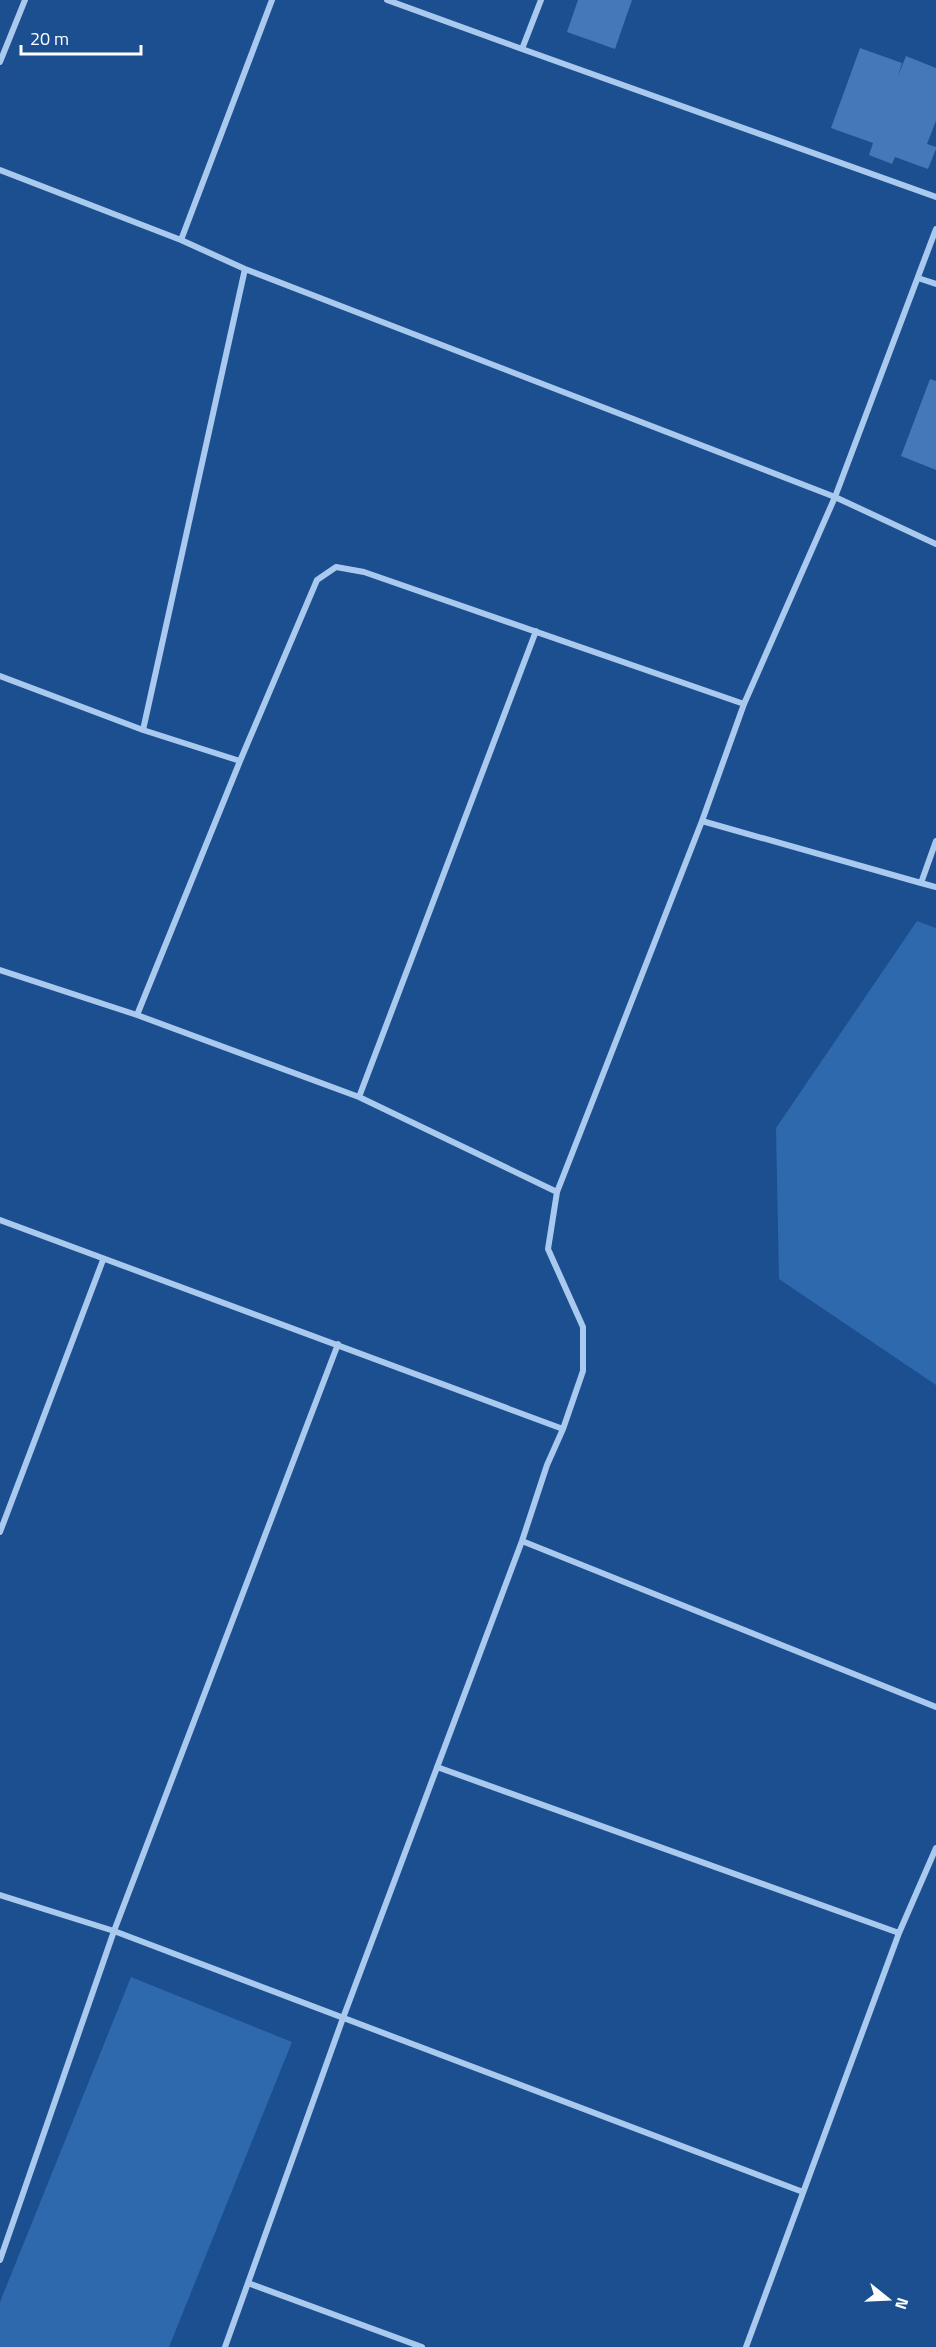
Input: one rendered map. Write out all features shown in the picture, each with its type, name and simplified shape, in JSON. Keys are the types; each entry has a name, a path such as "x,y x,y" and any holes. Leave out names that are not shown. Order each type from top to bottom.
{"street":[{"path":"0,62 25,0"},
{"path":"181,240 272,0"},
{"path":"387,0 936,197"},
{"path":"522,49 542,0"},
{"path":"0,170 181,240 245,269 835,497 936,544"},
{"path":"225,2347 343,2018 522,1541 547,1465 583,1371 583,1327 548,1249 557,1192 702,821 744,704 835,497 936,229"},
{"path":"143,730 245,269"},
{"path":"918,278 936,284"},
{"path":"137,1015 240,761 317,580 336,567 364,572 744,704"},
{"path":"359,1097 536,631"},
{"path":"0,676 143,730 240,761"},
{"path":"702,821 936,888"},
{"path":"921,883 936,841"},
{"path":"0,970 137,1015 359,1097 557,1192"},
{"path":"0,1220 562,1429"},
{"path":"0,1532 104,1260"},
{"path":"0,2260 114,1931 338,1344"},
{"path":"522,1541 936,1707"},
{"path":"437,1767 899,1933"},
{"path":"746,2347 899,1933 936,1848"},
{"path":"0,1895 114,1931 803,2192"},
{"path":"248,2283 422,2347"}],"shaded area":[{"path":"917,921 936,928 936,1385 779,1279 776,1128"},
{"path":"131,1977 292,2042 169,2347 0,2347 0,2302"}],"building":[{"path":"578,0 632,0 615,49 567,32"},
{"path":"860,48 902,63 898,76 906,56 936,68 936,121 927,144 936,149 928,169 895,157 892,164 869,155 873,143 831,128"},
{"path":"930,379 936,381 936,470 901,456"}]}
